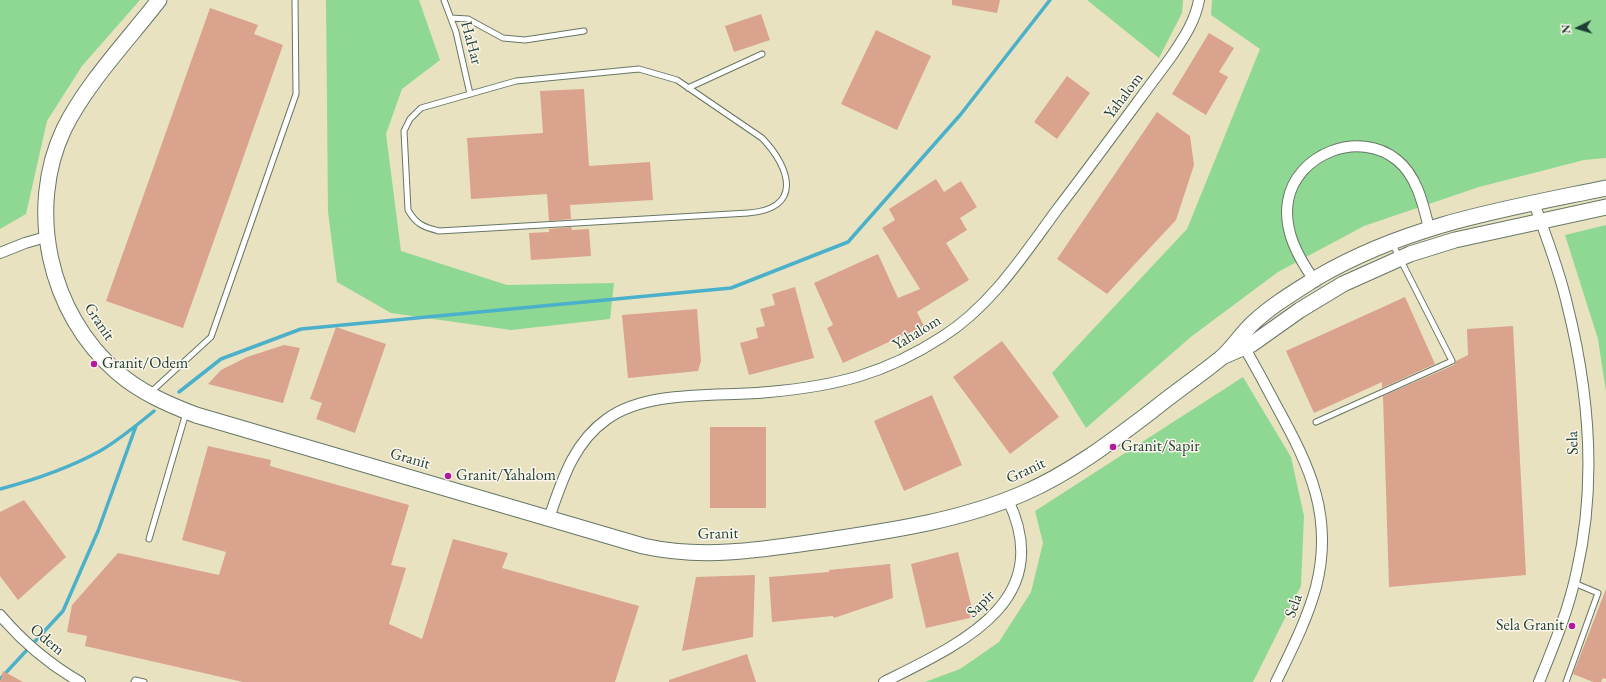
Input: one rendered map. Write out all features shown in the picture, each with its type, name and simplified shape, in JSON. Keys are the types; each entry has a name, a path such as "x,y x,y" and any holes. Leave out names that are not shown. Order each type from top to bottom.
{"street":[{"name":"Granit","path":"160,0 86,93 64,129 52,162 49,178 46,208 46,237 52,267 61,293 72,316 85,337 116,372 148,394 187,412 655,548 677,552 726,553 764,550 898,529 952,518 1008,500 1044,484 1084,461 1242,343"},
{"name":"Yahalom","path":"549,518 566,469 576,451 606,420 624,408 644,402 662,399 770,392 860,377 888,367 917,352 944,336 965,320 1006,278 1171,57 1188,32 1197,10 1199,0"},
{"path":"1314,280 1300,259 1291,238 1288,217 1288,202 1292,188 1299,175 1309,164 1322,155 1338,149 1357,147 1379,151 1397,160 1406,169 1418,191 1429,228"},
{"path":"1242,343 1257,319 1314,280 1362,254 1391,241 1429,228 1534,203 1606,188"},
{"name":"Sela","path":"1534,203 1567,303 1578,350 1585,396 1589,442 1585,529 1574,583 1566,612 1539,682"},
{"path":"1242,343 1365,273 1401,258 1455,240 1606,208"},
{"path":"0,253 25,243 46,237"},
{"name":"Sela","path":"1242,343 1300,448 1316,491 1322,531 1320,568 1311,603 1298,636 1276,682"},
{"name":"Sapir","path":"884,682 963,640 982,627 1007,599 1015,585 1022,556 1018,527 1008,500"},
{"name":"Odem","path":"0,614 14,631 36,651 80,682"}],"lane":[{"path":"148,394 211,337 296,94 295,0"},
{"name":"HaHar","path":"444,0 456,32 470,94"},
{"path":"451,18 468,19 503,38 510,39 525,40 584,30"},
{"path":"688,88 762,54"},
{"path":"639,70 677,80 762,138 772,148 781,164 786,180 787,192 780,203 764,212 439,231 422,226 414,220 408,210 404,132 410,118 421,108 470,94 516,81 639,70"},
{"path":"1316,422 1452,361 1401,258 1391,241"},
{"path":"149,539 187,412"},
{"path":"1566,682 1598,593 1574,583"},
{"path":"134,682 135,680 144,682"}],"green space":[{"path":"0,0 140,0 82,66 47,121 26,214 0,229"},
{"path":"326,0 419,0 440,60 402,89 386,134 401,251 507,285 614,283 610,319 511,330 391,313 337,282 328,212"},
{"path":"1087,0 1183,0 1182,13 1159,58"},
{"path":"1212,0 1606,0 1606,158 1584,160 1479,187 1364,226 1278,272 1192,336 1086,428 1052,373 1187,229 1260,49 1211,15"},
{"path":"1606,225 1606,392 1598,339 1565,235"},
{"path":"1243,377 1291,457 1304,516 1301,586 1253,682 925,682 960,669 999,642 1031,592 1043,543 1035,511"}],"building":[{"path":"952,0 1000,0 997,13 952,5"},
{"path":"210,8 258,25 254,34 283,45 183,328 106,301"},
{"path":"761,14 770,40 734,52 725,26"},
{"path":"876,30 931,56 897,130 841,104"},
{"path":"1209,33 1234,48 1219,72 1228,77 1206,115 1172,94"},
{"path":"1067,76 1090,93 1057,139 1034,122"},
{"path":"584,89 589,166 650,162 653,200 570,205 571,219 549,221 547,194 471,199 467,138 543,133 540,91"},
{"path":"1157,112 1190,136 1194,165 1176,220 1107,294 1057,259"},
{"path":"936,179 944,192 961,181 977,207 960,218 967,230 946,243 969,280 917,312 924,326 843,363 827,328 833,325 814,283 878,254 898,298 920,289 882,228 895,220 889,209"},
{"path":"571,227 572,230 589,229 591,256 531,260 529,233 549,232 549,229"},
{"path":"795,287 814,358 749,375 740,343 758,338 756,328 765,326 760,309 775,305 772,294"},
{"path":"1405,297 1435,364 1382,388 1382,382 1314,413 1286,351"},
{"path":"697,309 701,361 698,371 628,378 622,315"},
{"path":"1513,326 1526,575 1389,587 1383,396 1454,365 1456,361 1468,355 1467,329"},
{"path":"336,327 386,344 355,433 316,419 322,403 310,399"},
{"path":"1002,341 1059,417 1010,454 953,377"},
{"path":"284,345 300,348 283,403 208,384 221,370 247,357"},
{"path":"932,395 962,465 904,491 874,421"},
{"path":"710,427 766,427 766,508 710,508"},
{"path":"208,446 271,460 270,466 409,505 391,565 406,568 389,624 422,639 453,539 508,553 502,568 639,606 615,682 243,682 85,646 87,636 67,632 72,605 118,553 219,575 226,552 182,540"},
{"path":"24,500 66,557 18,600 0,576 0,512"},
{"path":"958,552 974,617 926,628 911,564"},
{"path":"890,564 893,598 834,618 833,616 772,622 769,577 829,572 829,570"},
{"path":"755,575 753,637 682,651 696,577"},
{"path":"1606,589 1606,679 1603,678 1601,682 1593,682 1573,674"},
{"path":"747,654 756,682 669,682 669,680"},
{"path":"3,671 23,682 0,682"}],"waterway":[{"path":"179,392 221,359 301,329 731,288 848,242 961,114 1050,0"},
{"path":"0,489 51,473 100,451 128,432 154,411"},
{"path":"0,679 63,611 98,531 136,426"}],"place":[{"name":"Granit/Odem","path":"94,364"},
{"name":"Granit/Sapir","path":"1113,447"},
{"name":"Granit/Yahalom","path":"448,476"},
{"name":"Sela Granit","path":"1572,626"}]}
